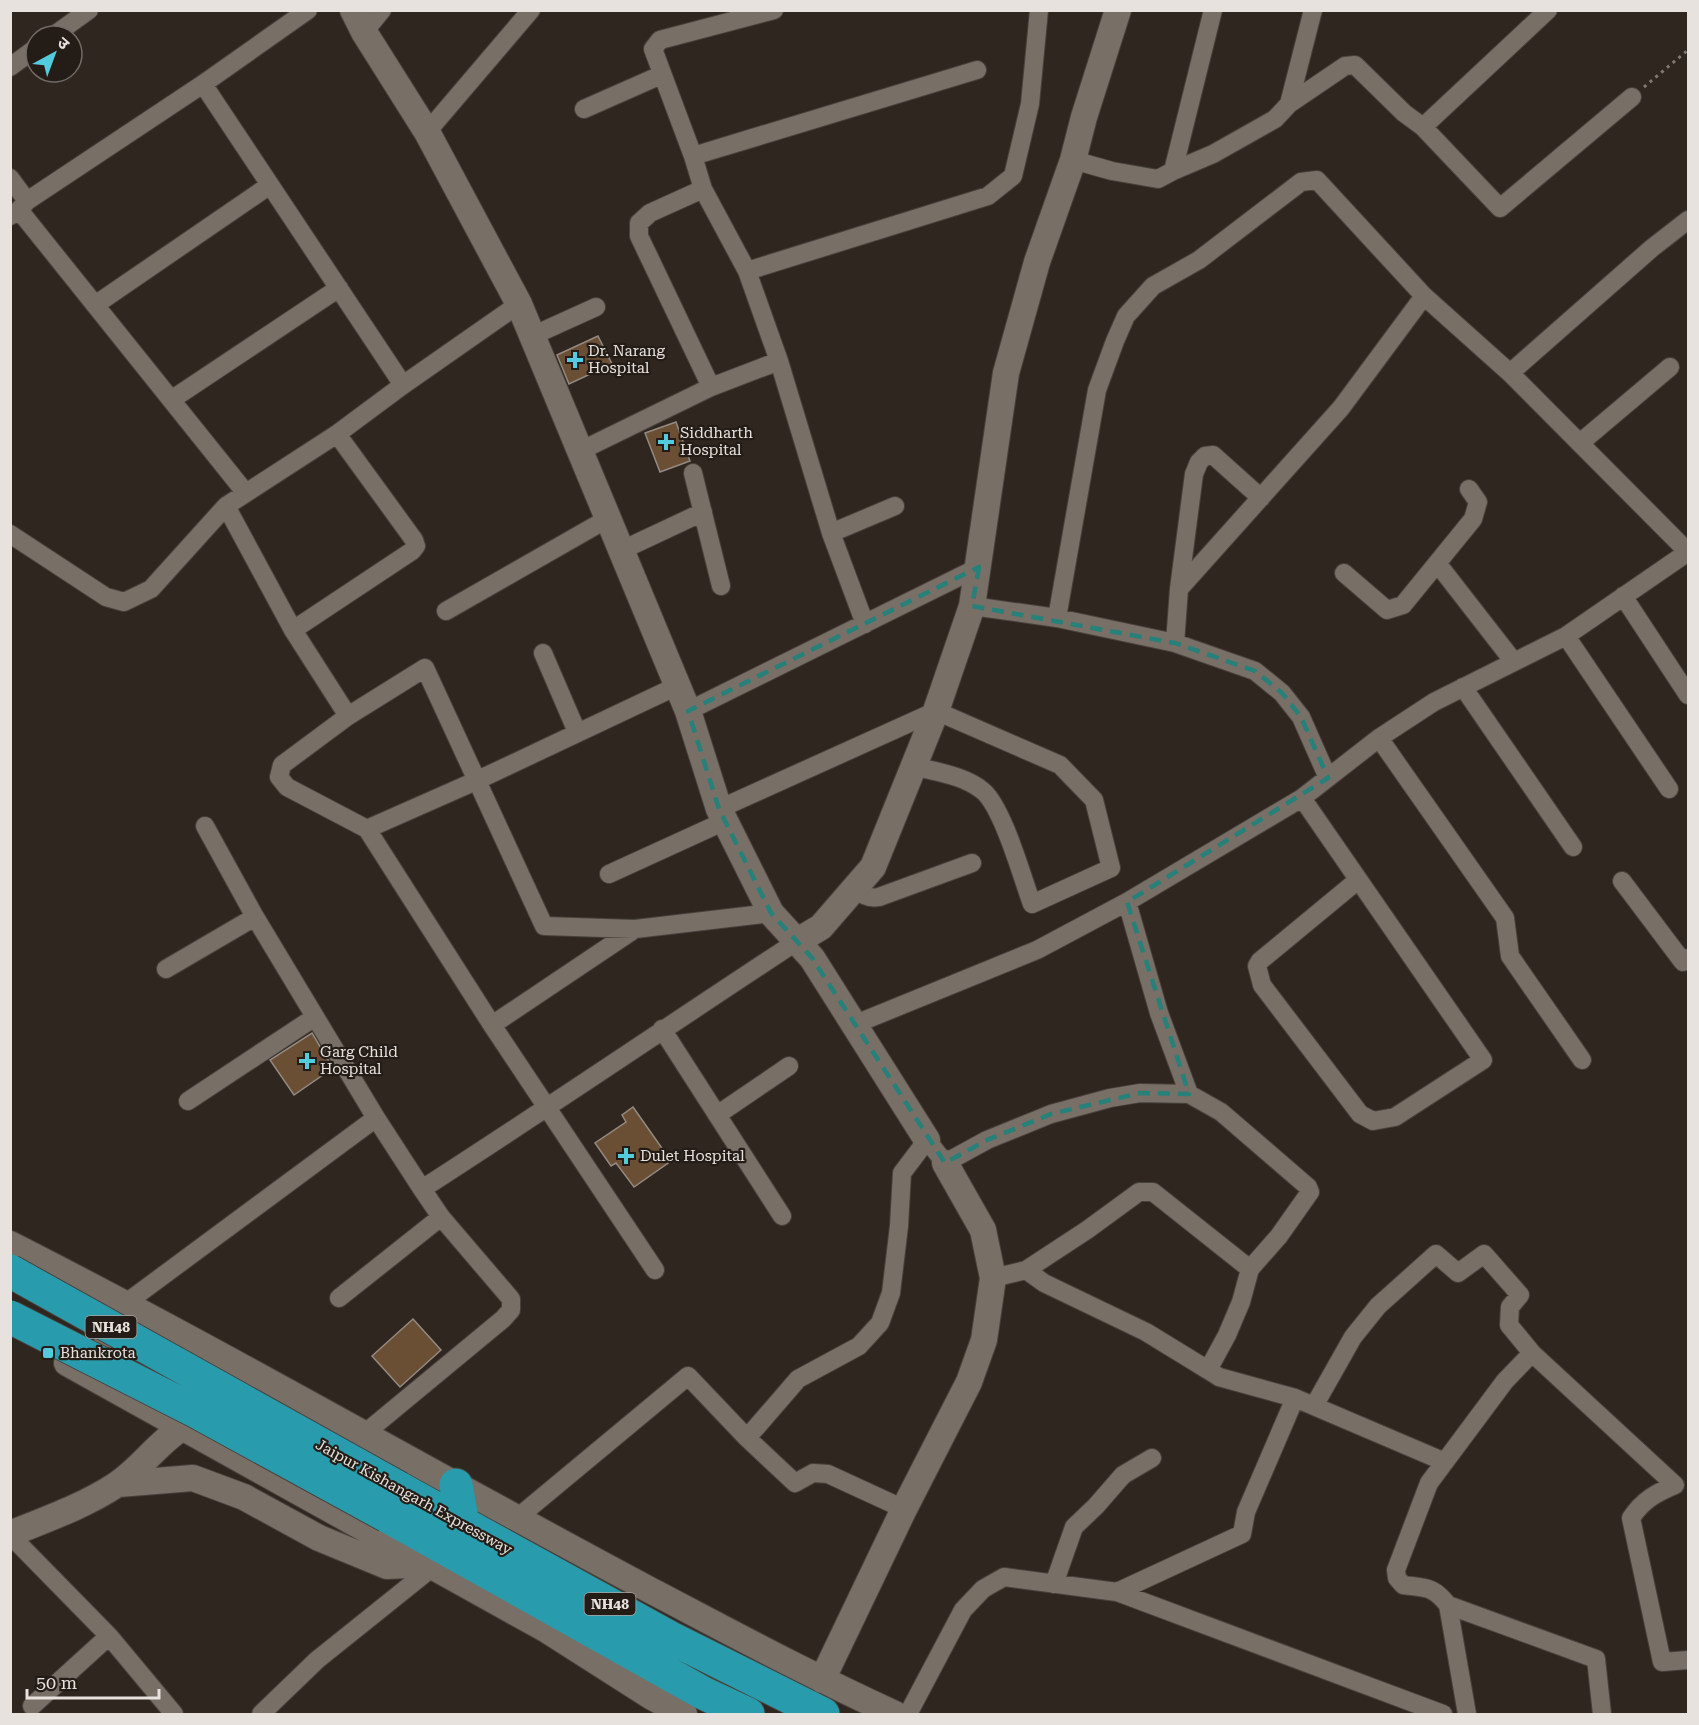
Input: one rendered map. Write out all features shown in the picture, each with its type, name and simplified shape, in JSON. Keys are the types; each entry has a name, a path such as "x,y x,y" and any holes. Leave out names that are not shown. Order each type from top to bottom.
{"highway":[{"name":"Jaipur Kishangarh Expressway","path":"10,1271 393,1502 441,1550 703,1693 748,1714"},
{"name":"Jaipur Kishangarh Expressway","path":"10,1317 195,1411 393,1502"},
{"path":"441,1550 456,1485"},
{"name":"Jaipur Kishangarh Expressway","path":"441,1550 671,1638 823,1714"}],"street":[{"path":"70,24 89,10"},
{"path":"19,209 308,10"},
{"path":"382,10 358,21 427,132 519,304 688,711 722,815 771,913 812,958 927,1140 945,1163 983,1230 993,1278 984,1340 969,1382 904,1509 822,1680"},
{"path":"427,132 531,10"},
{"path":"774,10 660,39 653,49 703,189 747,271 779,361 831,533 865,624"},
{"path":"747,271 988,196 1013,176 1030,104 1039,10"},
{"path":"422,1189 547,1109 662,1029 821,927 873,867 936,711 972,606 1006,373 1036,262 1073,160 1084,117 1118,10"},
{"path":"1173,171 1213,10"},
{"path":"1289,104 1313,10"},
{"path":"1423,127 1548,10"},
{"path":"10,67 24,57"},
{"path":"1073,160 1112,171 1158,179 1214,154 1275,119 1289,104 1345,66 1355,65 1404,113 1423,127 1500,208 1632,97"},
{"path":"693,156 977,70"},
{"path":"584,109 662,75"},
{"path":"203,84 403,385"},
{"path":"10,178 19,209 245,492"},
{"path":"853,1025 1037,950 1127,902 1302,798 1378,738 1434,702 1566,636 1689,552 1510,373 1424,296 1317,180 1301,182 1199,260 1153,286 1126,315 1114,341 1097,390 1057,618"},
{"path":"95,305 270,185"},
{"path":"703,189 650,213 639,223 639,236 711,387"},
{"path":"1510,373 1652,248 1689,219"},
{"path":"171,400 339,288"},
{"path":"1179,589 1341,408 1424,296"},
{"path":"10,534 106,597 124,602 151,589 226,506 337,434 519,304"},
{"path":"532,336 596,307"},
{"path":"580,451 711,387 779,361"},
{"path":"1580,443 1670,367"},
{"path":"293,630 412,551 416,546 414,540 337,434"},
{"path":"1175,643 1179,589 1194,474 1199,462 1205,456 1213,455 1262,498"},
{"path":"693,473 721,586"},
{"path":"1344,573 1387,609 1403,605 1473,519 1478,502 1469,489"},
{"path":"226,506 293,630 348,716"},
{"path":"831,533 895,506"},
{"path":"621,551 703,512"},
{"path":"446,611 607,519"},
{"path":"1437,562 1514,662"},
{"path":"688,711 979,567"},
{"path":"1623,596 1689,695"},
{"path":"972,606 1057,618 1175,643 1255,671 1282,693 1301,717 1328,778"},
{"path":"1566,636 1669,789"},
{"path":"543,653 577,732"},
{"path":"655,1270 492,1025 367,829 287,787 279,777 282,765 348,716 425,668 544,926 635,929 771,913"},
{"path":"367,829 478,780 677,686"},
{"path":"1463,687 1574,847"},
{"path":"609,874 722,815 936,711 1060,765 1094,800 1111,868 1032,904 999,813 983,791 958,778 913,766"},
{"path":"1378,738 1505,918 1510,956 1582,1060"},
{"path":"1302,798 1483,1060 1395,1117 1373,1121 1360,1114 1262,985 1257,966 1260,961 1358,880"},
{"path":"205,826 255,917 376,1118 441,1217 511,1299 511,1310 503,1319 364,1434 320,1503"},
{"path":"855,888 871,898 879,897 972,863"},
{"path":"1622,881 1687,963"},
{"path":"1127,902 1159,1013 1189,1094"},
{"path":"166,969 255,917"},
{"path":"492,1025 635,929"},
{"path":"188,1101 315,1017"},
{"path":"662,1029 782,1216"},
{"path":"717,1115 789,1066"},
{"path":"945,1163 987,1140 1051,1114 1110,1098 1140,1093 1189,1094 1221,1112 1308,1187 1310,1192 1279,1236 1250,1269 1237,1313 1208,1370"},
{"path":"85,1373 126,1303 376,1118"},
{"path":"747,1438 798,1379 859,1346 880,1323 891,1293 899,1226 902,1173 927,1140"},
{"path":"993,1278 1026,1270 1139,1192 1153,1192 1250,1269"},
{"path":"339,1298 441,1217"},
{"path":"10,1244 126,1303 516,1519 822,1680 895,1714"},
{"path":"1314,1406 1353,1337 1410,1275 1436,1254 1458,1273 1484,1254 1520,1295 1510,1307 1509,1325 1532,1353 1682,1481 1652,1495 1640,1505 1631,1518 1662,1662 1689,1660"},
{"path":"1026,1270 1044,1283 1146,1332 1219,1377 1294,1398 1445,1462"},
{"path":"10,1332 320,1503 441,1550 547,1630 654,1706 684,1714"},
{"path":"1467,1714 1448,1605 1438,1593 1430,1589 1403,1585 1397,1578 1396,1570 1429,1483 1505,1381 1532,1353"},
{"path":"516,1519 688,1376 747,1438 795,1483 813,1473 828,1474 904,1509"},
{"path":"1117,1592 1242,1534 1246,1512 1294,1398"},
{"path":"174,1714 109,1636 10,1535 63,1513 118,1484 171,1434 183,1426"},
{"path":"1054,1584 1074,1527 1123,1475 1152,1458"},
{"path":"118,1484 192,1478 244,1497 319,1539 387,1566 408,1565 441,1550"},
{"path":"261,1714 317,1660 441,1550"},
{"path":"908,1714 963,1610 983,1589 1004,1577 1117,1592 1443,1714"},
{"path":"1448,1605 1596,1659 1602,1714"},
{"path":"32,1706 109,1636"}],"path":[{"path":"1632,97 1689,50"}],"highlighted area":[{"path":"979,567 972,606 1175,643 1255,671 1282,693 1301,717 1328,778 1127,902 1189,1094 1140,1093 1051,1114 987,1140 945,1163 812,958 771,913 719,809 688,711"}],"building":[{"path":"598,336 612,364 569,384 557,355"},
{"path":"676,422 690,461 660,472 645,433"},
{"path":"312,1033 333,1068 294,1095 270,1060"},
{"path":"633,1107 671,1161 634,1187 616,1163 611,1166 595,1143 626,1122 622,1115"},
{"path":"413,1319 441,1350 400,1387 372,1356"}],"place":[{"name":"Dr. Narang Hospital","path":"575,360"},
{"name":"Siddharth Hospital","path":"666,442"},
{"name":"Garg Child Hospital","path":"307,1061"},
{"name":"Dulet Hospital","path":"626,1156"},
{"name":"Bhankrota","path":"48,1353"}]}
